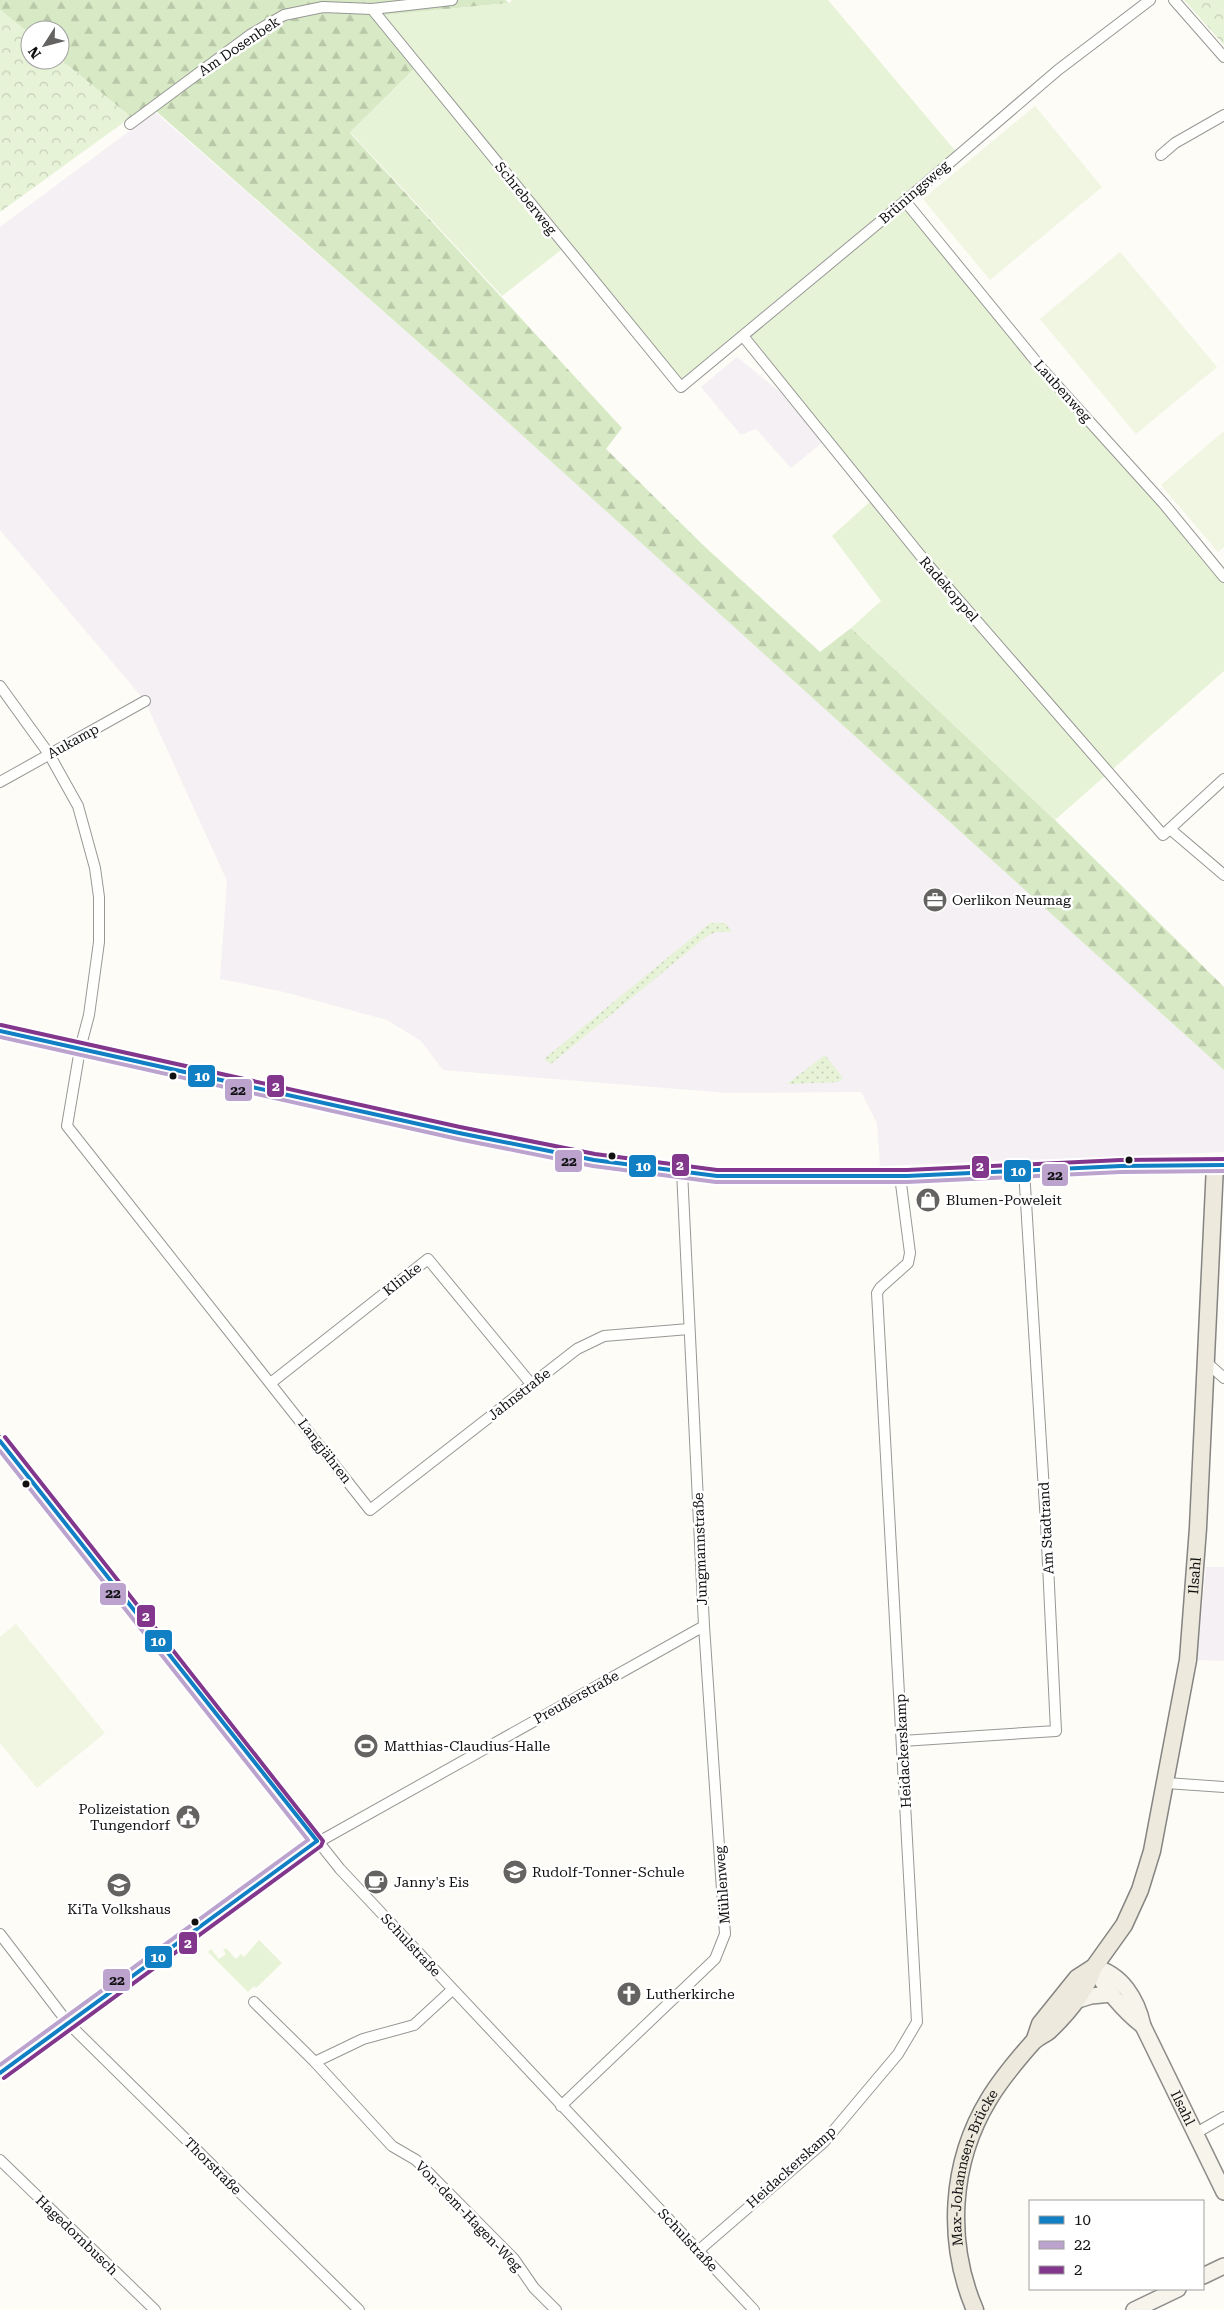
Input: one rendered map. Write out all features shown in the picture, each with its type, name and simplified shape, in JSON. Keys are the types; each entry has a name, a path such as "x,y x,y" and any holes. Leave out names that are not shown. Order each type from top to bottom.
{"main road":[{"path":"0,1031 468,1135 594,1160 717,1176 900,1176 1070,1168 1220,1165"},
{"name":"Ilsahl","path":"1094,1967 1124,1925 1140,1890 1152,1851 1188,1660 1220,1165"},
{"name":"Ilsahl","path":"1094,1967 1130,2016 1143,2026"},
{"name":"Ilsahl","path":"1094,1967 1109,1971 1126,1989 1139,2008 1143,2026 1224,2192"},
{"name":"Max-Johannsen-Brücke","path":"1035,2039 1048,2031 1088,1986 1094,1967"},
{"name":"Max-Johannsen-Brücke","path":"974,2310 964,2284 958,2257 955,2219 959,2180 968,2145 989,2099 1035,2039 1040,2024 1077,1978 1094,1967"},
{"path":"1075,2001 1091,1996 1112,1994"},
{"path":"1204,2276 1224,2266"},
{"path":"1134,2310 1176,2290"}],"street":[{"name":"Am Dosenbek","path":"130,124 250,35 284,15 323,7 372,9 452,0"},
{"name":"Brüningsweg","path":"681,387 905,201 1058,70 1150,0"},
{"path":"1174,0 1224,56"},
{"name":"Schreberweg","path":"372,9 681,387"},
{"path":"1161,155 1175,143 1224,115"},
{"name":"Laubenweg","path":"905,201 1043,370 1164,504 1224,577"},
{"name":"Radekoppel","path":"743,336 929,566 1167,832 1224,875"},
{"name":"Langjähren","path":"0,686 50,754 78,806 95,868 99,897 100,942 89,1015 80,1049 67,1126 272,1382 370,1510"},
{"name":"Aukamp","path":"0,782 145,701"},
{"path":"1167,832 1224,779"},
{"name":"Am Stadtrand","path":"902,1741 1056,1731 1046,1523 1024,1170"},
{"name":"Jungmannstraße","path":"682,1171 704,1626"},
{"name":"Heidackerskamp","path":"698,2251 824,2142 898,2054 917,2022 878,1293 880,1288 908,1263 910,1253 900,1176"},
{"name":"Klinke","path":"272,1382 428,1259 532,1385"},
{"name":"Jahnstraße","path":"370,1510 578,1349 604,1336 689,1329"},
{"path":"1206,1362 1224,1378"},
{"name":"Schulstraße","path":"0,1441 340,1869 754,2310"},
{"name":"Preußerstraße","path":"0,2073 318,1841 704,1626"},
{"name":"Mühlenweg","path":"561,2106 715,1959 725,1934 704,1626"},
{"path":"1166,1783 1224,1787"},
{"name":"Thorstraße","path":"0,1934 68,2023 359,2310"},
{"path":"315,2062 363,2039 414,2025 452,1990"},
{"name":"Von-dem-Hagen-Weg","path":"254,2002 315,2062 392,2146 416,2160 514,2259 534,2288 556,2310"},
{"path":"1196,2133 1224,2117"},
{"name":"Hagedornbusch","path":"0,2160 155,2310"}],"shaded area":[{"path":"155,112 450,370 1224,1070 1224,1152 880,1166 877,1123 861,1092 727,1093 443,1070 421,1041 387,1020 284,992 220,979 227,881 145,701 0,530 0,227"},
{"path":"737,357 780,392 822,443 791,468 756,429 741,435 701,387"},
{"path":"1206,1567 1224,1567 1224,1661 1197,1660"}],"green space":[{"path":"0,0 505,0 509,3 377,16 417,66 350,133 622,428 606,449 704,546 820,652 851,628 1055,820 1224,987 1224,1070 450,370 148,104 131,117 70,67 70,20 20,20 20,26 0,10"},
{"path":"512,0 828,0 958,154 905,201 1224,577 1224,671 1055,820 851,628 881,601 832,536 874,498 743,336 681,387 565,247 502,296 350,132 417,66 377,16 509,3"},
{"path":"1184,0 1224,0 1224,45"},
{"path":"0,10 20,26 20,70 70,70 70,67 131,117 0,212"},
{"path":"1035,106 1102,187 990,280 923,199"},
{"path":"1120,252 1217,367 1136,434 1040,319"},
{"path":"1224,431 1224,547 1218,552 1161,485"},
{"path":"710,923 725,923 732,932 716,932 707,936 551,1064 544,1059"},
{"path":"825,1055 843,1078 838,1082 787,1084"},
{"path":"16,1624 105,1733 37,1788 0,1743 0,1637"},
{"path":"259,1940 282,1963 256,1988 254,1986 248,1992 208,1952 211,1949 219,1959 226,1954 223,1950 226,1948 236,1959 241,1954 244,1957"}],"transit line":[{"name":"2","path":"1,1025 460,1127 595,1154 717,1170 907,1170 1121,1160 1224,1159"},
{"name":"10","path":"0,1031 459,1133 594,1160 717,1176 907,1176 1121,1166 1224,1165"},
{"name":"22","path":"0,1037 458,1139 593,1166 716,1182 907,1182 1121,1172 1224,1171"},
{"name":"2","path":"4,2078 321,1846 323,1841 5,1437"},
{"name":"10","path":"0,1441 317,1841"},
{"name":"22","path":"0,1451 308,1840 0,2065"},
{"name":"10","path":"0,2073 317,1841"}],"place":[{"name":"Oerlikon Neumag","path":"935,900"},
{"name":"Blumen-Poweleit","path":"928,1200"},
{"name":"Matthias-Claudius-Halle","path":"366,1746"},
{"name":"Polizeistation Tungendorf","path":"188,1817"},
{"name":"Rudolf-Tonner-Schule","path":"515,1872"},
{"name":"Janny's Eis","path":"376,1882"},
{"name":"KiTa Volkshaus","path":"119,1885"},
{"name":"Lutherkirche","path":"629,1994"}]}
